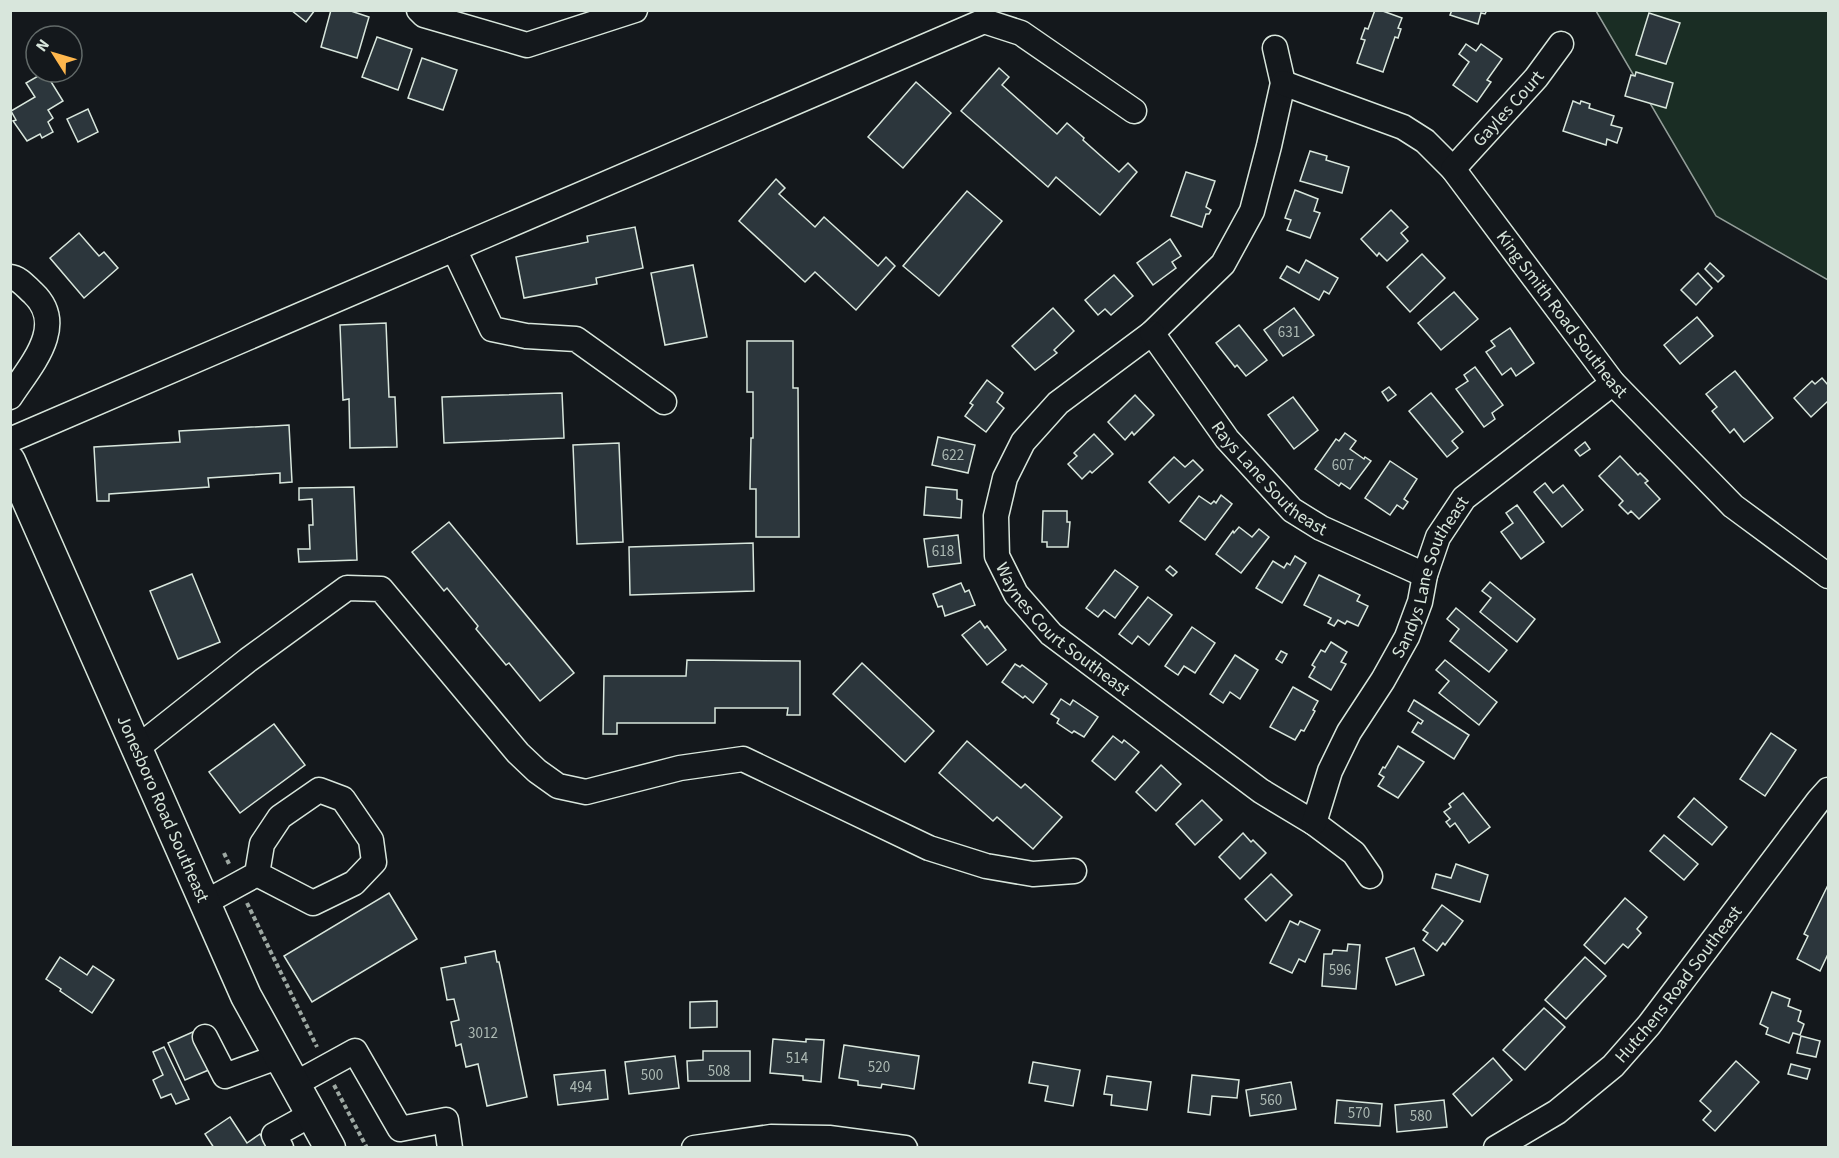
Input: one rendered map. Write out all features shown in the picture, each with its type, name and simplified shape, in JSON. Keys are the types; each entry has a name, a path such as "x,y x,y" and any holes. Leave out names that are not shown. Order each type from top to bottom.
{"main road":[{"name":"Jonesboro Road Southeast","path":"10,461 246,996 330,1148"}],"street":[{"path":"419,10 424,15 527,45 634,10"},
{"path":"10,440 984,21 1021,33 1134,111"},
{"name":"Gayles Court","path":"1453,169 1536,78 1561,44"},
{"path":"1275,48 1283,83"},
{"name":"King Smith Road Southeast","path":"1283,83 1403,127 1425,141 1453,169 1613,383 1732,506 1828,576"},
{"name":"Waynes Court Southeast","path":"1283,83 1252,211 1223,264 1152,333 1058,403 1023,441 1005,478 996,516 997,556 1016,594 1051,634 1261,791 1314,823 1354,853 1370,876"},
{"path":"454,249 492,329 526,336 576,339 664,402"},
{"path":"10,277 16,278 41,300 49,323 44,344 10,397"},
{"name":"Rays Lane Southeast","path":"1152,333 1227,439 1292,510 1321,528 1425,575"},
{"name":"Sandys Lane Southeast","path":"1314,823 1329,771 1349,732 1383,680 1407,637 1420,602 1425,575 1438,537 1464,498 1613,383"},
{"path":"137,748 248,660 347,588 381,589 518,753 558,786 586,792 680,768 743,759 929,848 986,866 1034,874 1074,871"},
{"path":"204,903 248,879 262,844 280,816 319,790 343,800 371,840 374,862 354,883 313,903 248,879"},
{"name":"Hutchens Road Southeast","path":"1496,1148 1557,1112 1613,1066 1649,1025 1828,790"},
{"path":"205,1037 225,1076 280,1056"},
{"path":"295,1084 355,1051 400,1129 446,1120 450,1148"},
{"path":"281,1148 274,1135 312,1114"},
{"path":"694,1148 771,1137 829,1138 906,1148"}],"path":[{"path":"224,854 248,879 318,1049"},
{"path":"334,1084 368,1148"}],"green space":[{"path":"1596,11 1828,11 1828,280 1716,216"}],"building":[{"path":"291,10 315,10 306,22"},
{"path":"331,10 348,10 369,17 357,58 321,47"},
{"path":"1375,10 1402,18 1398,28 1401,29 1398,38 1395,37 1383,72 1357,63 1365,40 1361,39 1365,28 1368,29"},
{"path":"1452,10 1487,10 1485,14 1481,13 1478,24 1450,15"},
{"path":"1649,13 1680,23 1666,64 1636,55"},
{"path":"377,37 412,49 398,90 362,77"},
{"path":"1466,44 1476,51 1481,44 1502,59 1487,80 1491,82 1477,102 1453,85 1469,62 1459,54"},
{"path":"422,58 457,70 443,110 408,98"},
{"path":"999,68 1009,77 1002,85 1057,134 1067,123 1119,172 1128,163 1137,172 1100,215 1056,177 1048,187 961,111"},
{"path":"1636,72 1673,83 1666,108 1625,96 1631,75 1635,76"},
{"path":"916,82 951,113 903,168 868,137"},
{"path":"27,84 52,84 63,101 48,110 53,118 48,122 53,132 42,138 40,134 27,141 13,121 16,120 11,111 35,97"},
{"path":"1573,101 1590,104 1589,108 1614,116 1611,125 1622,128 1617,143 1607,139 1606,145 1563,131"},
{"path":"88,109 98,132 78,142 67,119"},
{"path":"1310,151 1327,156 1326,160 1349,167 1342,193 1300,181"},
{"path":"1186,172 1215,181 1206,207 1211,210 1209,214 1206,214 1202,227 1171,216"},
{"path":"776,179 785,188 779,194 815,227 824,217 878,266 886,257 895,266 856,310 815,272 805,282 739,221"},
{"path":"1295,190 1318,199 1314,211 1320,213 1310,238 1287,230 1291,220 1285,218"},
{"path":"967,191 1002,221 939,296 903,266"},
{"path":"1391,210 1408,227 1401,233 1408,241 1387,261 1379,253 1377,256 1361,239"},
{"path":"635,227 643,268 596,278 597,284 524,298 516,257 588,242 587,236"},
{"path":"79,233 99,256 104,252 118,268 84,298 50,258"},
{"path":"1170,239 1181,256 1172,262 1176,268 1153,285 1137,263"},
{"path":"1422,254 1445,278 1410,312 1387,287"},
{"path":"1306,260 1338,278 1329,294 1324,291 1319,300 1280,278 1287,266 1299,273"},
{"path":"1710,263 1724,276 1718,282 1705,269"},
{"path":"693,265 707,337 665,345 651,273"},
{"path":"1698,273 1712,288 1696,305 1681,290"},
{"path":"1114,275 1133,296 1111,315 1105,309 1098,315 1085,300"},
{"path":"1454,292 1478,319 1441,350 1418,323"},
{"path":"1053,308 1074,331 1054,350 1057,353 1035,370 1012,346"},
{"path":"1294,308 1314,335 1283,356 1264,330"},
{"path":"1697,317 1713,336 1680,364 1664,345"},
{"path":"386,323 389,397 395,397 397,447 350,448 349,399 343,400 340,325"},
{"path":"1239,325 1267,360 1246,376 1237,365 1235,367 1216,343"},
{"path":"1510,328 1534,363 1516,376 1511,368 1502,375 1486,352 1495,346 1491,341"},
{"path":"747,341 793,341 793,388 798,388 799,537 756,537 756,489 750,489 753,392 747,392"},
{"path":"1475,367 1503,405 1492,413 1495,419 1484,427 1456,389 1468,381 1464,375"},
{"path":"1735,371 1773,418 1744,442 1734,429 1730,433 1712,411 1717,407 1706,394"},
{"path":"1822,378 1828,385 1828,401 1811,417 1794,398 1812,381 1815,384"},
{"path":"987,380 1003,393 997,402 1004,408 986,432 965,416 973,405 970,403"},
{"path":"1389,387 1396,395 1388,401 1382,392"},
{"path":"562,393 564,438 444,443 442,397"},
{"path":"1431,393 1463,432 1452,441 1458,448 1447,457 1409,411"},
{"path":"1135,395 1154,415 1134,435 1132,432 1125,440 1108,422"},
{"path":"1293,397 1318,430 1294,449 1268,415"},
{"path":"289,425 292,482 280,483 280,473 208,478 209,487 109,494 109,501 97,501 94,447 180,442 179,431"},
{"path":"1345,433 1356,441 1350,449 1371,461 1350,489 1341,483 1339,486 1315,469 1336,439 1339,441"},
{"path":"1094,434 1113,454 1082,479 1068,464 1077,456 1074,453"},
{"path":"938,437 975,445 968,473 932,465"},
{"path":"1585,442 1590,449 1580,456 1575,450"},
{"path":"619,443 623,542 577,544 573,445"},
{"path":"1620,456 1638,475 1640,473 1648,481 1645,483 1660,499 1639,519 1631,511 1628,514 1619,505 1623,501 1599,476"},
{"path":"1174,457 1185,467 1193,460 1203,470 1169,503 1149,482"},
{"path":"1390,461 1417,479 1404,499 1408,502 1403,509 1397,505 1390,515 1365,498"},
{"path":"1545,483 1553,493 1563,485 1583,510 1562,527 1534,492"},
{"path":"354,487 357,560 299,562 298,549 310,549 309,525 313,525 312,499 299,500 299,488"},
{"path":"926,487 957,490 957,499 962,500 961,518 924,515"},
{"path":"1221,495 1232,504 1205,540 1180,521 1199,496 1211,504 1214,501 1216,503"},
{"path":"1517,505 1544,542 1521,559 1501,532 1513,523 1506,513"},
{"path":"1043,511 1067,511 1067,522 1070,522 1068,547 1047,547 1047,542 1042,542"},
{"path":"449,522 574,673 540,701 509,663 506,665 476,629 478,626 447,588 444,591 412,552"},
{"path":"1239,527 1252,537 1259,529 1269,537 1241,573 1216,554 1233,531 1234,533"},
{"path":"958,535 961,563 928,567 924,539"},
{"path":"753,543 754,591 630,595 629,547"},
{"path":"1295,556 1306,563 1282,603 1256,588 1273,561 1284,568 1287,563 1290,565"},
{"path":"1170,566 1177,572 1173,576 1166,570"},
{"path":"1115,570 1138,587 1115,618 1104,610 1098,617 1086,608"},
{"path":"192,574 220,642 178,659 150,591"},
{"path":"1319,575 1360,595 1357,601 1368,606 1358,626 1347,621 1345,624 1338,620 1334,626 1328,623 1331,618 1304,605"},
{"path":"1490,582 1535,619 1517,642 1480,612 1491,598 1482,591"},
{"path":"961,583 965,592 969,590 975,605 945,616 942,606 938,607 933,594"},
{"path":"1148,597 1172,615 1149,645 1138,636 1132,644 1119,634"},
{"path":"1456,608 1507,650 1489,672 1450,641 1459,629 1447,619"},
{"path":"980,621 985,628 987,626 1006,650 987,665 962,635"},
{"path":"1192,627 1215,643 1195,673 1184,666 1178,675 1165,666"},
{"path":"1331,642 1347,652 1341,662 1346,664 1331,690 1309,677 1315,667 1312,665 1321,650 1325,652"},
{"path":"1281,651 1287,654 1282,663 1276,659"},
{"path":"1235,655 1258,670 1240,699 1230,692 1223,703 1210,694"},
{"path":"687,660 800,661 800,715 787,715 788,708 715,708 715,723 617,723 617,734 603,734 604,676 686,676"},
{"path":"1445,660 1497,702 1479,725 1439,693 1449,681 1436,670"},
{"path":"862,663 934,731 905,762 833,694"},
{"path":"1015,664 1020,667 1022,665 1047,684 1033,703 1002,682"},
{"path":"1293,687 1318,701 1304,731 1301,730 1295,740 1270,727"},
{"path":"1061,699 1070,705 1073,700 1098,717 1084,737 1074,731 1072,733 1057,723 1059,719 1051,714"},
{"path":"1414,700 1469,735 1454,759 1412,732 1418,722 1421,724 1423,721 1408,711"},
{"path":"274,724 305,765 240,813 209,772"},
{"path":"1771,733 1796,750 1765,796 1740,779"},
{"path":"1113,736 1122,743 1124,740 1139,752 1115,780 1092,761"},
{"path":"967,741 1021,788 1025,784 1062,817 1033,849 997,817 993,821 939,773"},
{"path":"1398,746 1424,762 1398,798 1378,786 1384,777 1379,774"},
{"path":"1161,765 1181,784 1156,811 1136,792"},
{"path":"1463,793 1490,827 1469,843 1455,823 1450,827 1446,822 1450,819 1444,812 1451,807 1449,804"},
{"path":"1694,798 1727,827 1712,845 1678,817"},
{"path":"1202,800 1222,820 1195,845 1176,824"},
{"path":"1243,833 1266,853 1240,879 1219,857"},
{"path":"1664,835 1698,864 1684,880 1650,851"},
{"path":"1456,864 1488,875 1480,902 1432,888 1436,874 1451,878"},
{"path":"1271,874 1292,895 1266,921 1245,899"},
{"path":"1828,885 1828,954 1820,971 1797,959 1808,936 1804,934"},
{"path":"389,893 417,939 312,1002 284,956"},
{"path":"1625,898 1647,917 1637,929 1641,933 1628,948 1623,944 1605,964 1584,945"},
{"path":"1442,905 1463,921 1445,945 1443,943 1437,951 1423,940 1428,933 1423,930"},
{"path":"1290,921 1298,925 1300,921 1320,930 1305,962 1299,959 1292,973 1270,963"},
{"path":"1348,944 1360,945 1356,989 1322,986 1324,954 1332,954 1333,950 1347,951"},
{"path":"1414,948 1424,975 1396,985 1386,958"},
{"path":"495,951 527,1097 487,1106 478,1064 466,1067 461,1044 456,1046 451,1022 459,1020 454,999 447,1000 441,968 466,963 465,957"},
{"path":"60,957 87,975 93,966 114,980 92,1013 46,979"},
{"path":"1585,957 1606,976 1566,1019 1545,1000"},
{"path":"1772,992 1790,999 1788,1006 1801,1011 1798,1021 1804,1024 1800,1035 1793,1033 1789,1043 1766,1034 1768,1028 1760,1024"},
{"path":"717,1001 717,1027 690,1028 690,1002"},
{"path":"1544,1008 1565,1027 1525,1070 1503,1050"},
{"path":"195,1031 211,1069 185,1080 168,1043"},
{"path":"1801,1036 1820,1041 1816,1057 1797,1053"},
{"path":"773,1039 806,1042 806,1039 824,1040 821,1082 803,1080 803,1076 770,1073"},
{"path":"844,1045 919,1056 914,1089 882,1084 881,1088 858,1085 858,1081 839,1078"},
{"path":"164,1047 189,1099 176,1104 171,1094 161,1098 153,1080 163,1075 153,1052"},
{"path":"703,1051 750,1051 750,1081 688,1081 687,1061 703,1060"},
{"path":"675,1056 679,1088 629,1094 625,1062"},
{"path":"1493,1058 1512,1080 1472,1116 1453,1094"},
{"path":"1736,1061 1759,1082 1715,1131 1703,1120 1711,1111 1700,1101"},
{"path":"1033,1062 1080,1070 1073,1106 1045,1101 1048,1086 1029,1083"},
{"path":"1791,1064 1810,1069 1807,1079 1788,1074"},
{"path":"605,1070 608,1099 558,1105 554,1075"},
{"path":"1192,1075 1239,1080 1237,1098 1212,1096 1210,1115 1188,1112"},
{"path":"1107,1076 1151,1082 1147,1110 1111,1105 1112,1095 1104,1094"},
{"path":"1291,1082 1296,1109 1250,1116 1246,1090"},
{"path":"1337,1100 1382,1104 1380,1126 1335,1123"},
{"path":"1444,1100 1447,1127 1397,1132 1395,1105"},
{"path":"230,1117 247,1143 260,1134 269,1148 214,1148 205,1134"}]}
